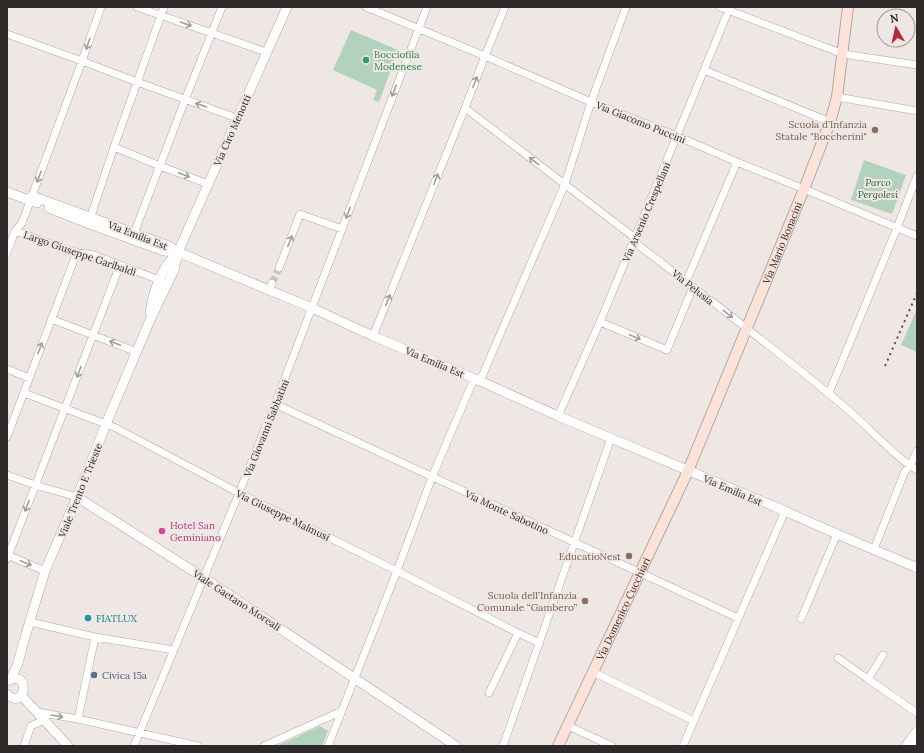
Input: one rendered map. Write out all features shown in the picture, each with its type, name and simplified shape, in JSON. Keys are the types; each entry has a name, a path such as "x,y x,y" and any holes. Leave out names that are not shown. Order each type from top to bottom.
{"main road":[{"name":"Via Mario Bonacini","path":"688,471 830,122 837,97 848,7"},
{"name":"Via Domenico Cucchiari","path":"558,746 688,471"}],"street":[{"name":"Largo Giuseppe Garibaldi","path":"101,7 22,223 16,229 77,252 94,255 164,282"},
{"path":"137,7 266,52"},
{"path":"92,212 164,7"},
{"path":"136,228 222,7"},
{"name":"Via Ciro Menotti","path":"178,252 287,7"},
{"name":"Via Giacomo Puccini","path":"366,7 591,102 677,136 917,236"},
{"name":"Via Giovanni Sabbatini","path":"134,746 276,404 426,7"},
{"path":"373,336 505,7"},
{"path":"328,746 397,571 432,477 565,184 591,102 626,7"},
{"path":"720,7 730,9 842,54 917,65"},
{"name":"Via Arsenio Crespellani","path":"558,416 600,322 730,9"},
{"path":"7,34 237,118"},
{"path":"704,70 830,122"},
{"path":"837,97 917,110"},
{"name":"Via Pelusia","path":"465,108 635,238 637,244 829,393 914,468"},
{"path":"114,147 208,184"},
{"path":"686,282 737,162"},
{"path":"829,393 917,176"},
{"path":"7,192 31,198 87,223 164,251 178,252"},
{"path":"279,268 300,214 342,229"},
{"path":"7,253 16,229"},
{"path":"7,437 77,252"},
{"name":"Via Emilia Est","path":"178,252 271,287 373,336 917,568"},
{"name":"Viale Trento E Trieste","path":"9,681 18,663 45,572 137,352 164,282 174,270 178,252"},
{"path":"45,572 7,557 120,265"},
{"path":"600,322 667,350 693,287"},
{"path":"51,319 137,352"},
{"path":"7,370 29,378"},
{"name":"Via Giuseppe Malmusi","path":"24,393 106,424 240,493 540,643"},
{"name":"Via Monte Sabotino","path":"276,404 738,618"},
{"path":"503,746 611,438"},
{"path":"874,549 905,471 914,468 917,451"},
{"name":"Viale Gaetano Moreali","path":"7,475 77,497 204,578 355,678 445,743 456,746"},
{"path":"683,746 785,512"},
{"path":"801,619 837,534"},
{"path":"30,622 95,637 174,650"},
{"path":"489,693 518,633"},
{"path":"78,719 95,637"},
{"path":"868,679 883,654"},
{"path":"838,658 917,713"},
{"name":"Viale Trento E Trieste","path":"18,663 24,687 21,695"},
{"path":"593,672 694,721"},
{"path":"9,681 17,679 22,682"},
{"path":"7,694 13,698 21,695 68,746"},
{"path":"264,746 342,711"},
{"path":"37,712 78,719 198,746"},
{"path":"24,746 31,726 44,720"},
{"path":"568,726 612,746"},
{"path":"906,746 917,731"}],"green space":[{"name":"Bocciofila Modenese","path":"351,30 398,50 379,102 373,100 377,90 333,70"},
{"name":"Parco Pergolesi","path":"864,160 906,175 892,214 851,200"},
{"path":"917,309 917,352 901,345"},
{"path":"320,726 328,731 322,746 277,746"}],"tunnel":[{"path":"272,283 279,268"}],"railway":[{"path":"885,366 917,293"}],"place":[{"name":"Bocciofila Modenese","path":"366,60"},
{"name":"Scuola d'Infanzia Statale \"Boccherini\"","path":"875,130"},
{"name":"Hotel San Geminiano","path":"162,531"},
{"name":"EducatioNest","path":"629,556"},
{"name":"Scuola dell’Infanzia Comunale “Gambero”","path":"585,601"},
{"name":"FIATLUX","path":"88,618"},
{"name":"Civica 15a","path":"94,675"}]}
